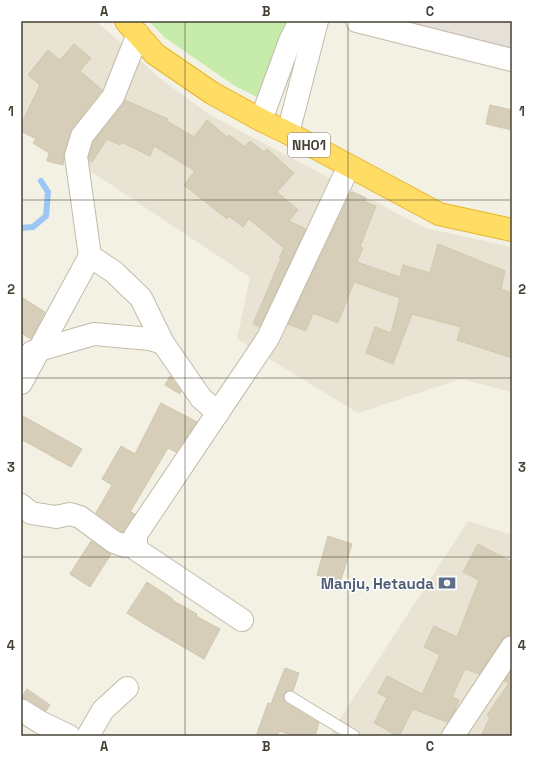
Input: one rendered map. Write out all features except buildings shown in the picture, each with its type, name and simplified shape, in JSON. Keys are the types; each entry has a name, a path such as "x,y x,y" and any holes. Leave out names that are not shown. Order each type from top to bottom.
{"highway":[{"name":"NH01","path":"132,28 155,54 212,93 261,120 439,214 512,230"}],"street":[{"path":"261,120 290,41 300,21"},
{"path":"288,133 317,21"},
{"path":"357,21 512,60"},
{"path":"21,383 30,352 90,256 76,156 82,136 113,97 132,28"},
{"path":"242,620 137,550 136,536 268,338 349,166"},
{"path":"90,256 114,272 141,298 163,343 202,398 218,413"},
{"path":"30,352 94,334 150,339 163,343"},
{"path":"21,505 32,513 56,517 70,514 80,517 114,542 125,546 136,538"},
{"path":"453,736 512,647"},
{"path":"88,736 102,710 127,688"},
{"path":"21,710 40,722 69,736"}],"lane":[{"path":"290,697 354,736"}],"shaded area":[{"path":"21,21 96,21 162,80 210,115 425,228 512,247 512,392 461,379 358,413 237,339 250,277 21,125"},
{"path":"335,21 512,21 512,67 350,25"},
{"path":"468,521 512,535 512,736 329,736"}],"green space":[{"path":"149,21 290,21 269,103 235,86 164,37"}],"waterway":[{"path":"21,228 33,227 46,216 48,192 41,181"}],"place":[{"name":"Manju, Hetauda","path":"447,583"}]}
